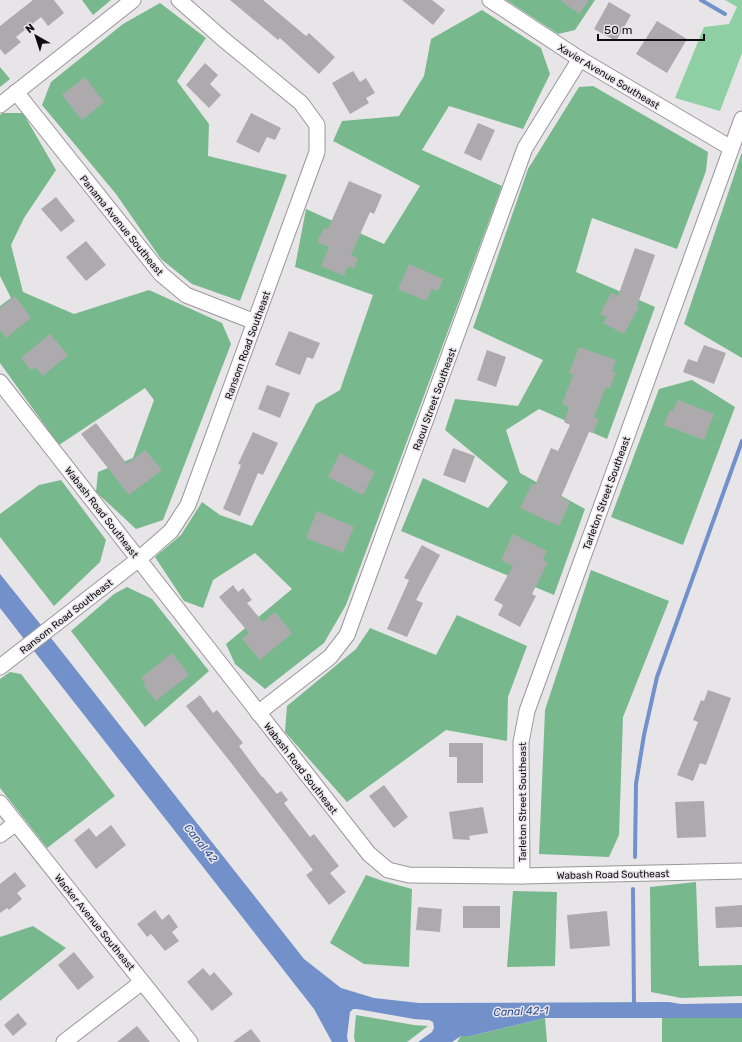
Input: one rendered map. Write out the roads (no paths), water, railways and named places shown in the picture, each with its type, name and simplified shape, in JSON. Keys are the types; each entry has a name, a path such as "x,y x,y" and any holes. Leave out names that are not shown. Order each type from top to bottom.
{"street":[{"path":"0,104 133,0"},
{"name":"Ransom Road Southeast","path":"0,667 139,559 171,531 188,506 317,152 317,125 301,103 223,39 179,0"},
{"name":"Xavier Avenue Southeast","path":"490,0 580,59 731,148"},
{"name":"Raoul Street Southeast","path":"258,713 330,657 347,635 525,148 580,59"},
{"name":"Panama Avenue Southeast","path":"16,92 160,274 186,295 255,322"},
{"name":"Tarleton Street Southeast","path":"522,876 521,742 527,711 742,119"},
{"name":"Wabash Road Southeast","path":"0,382 369,854 388,870 409,875 522,876 742,871"},
{"name":"Wacker Avenue Southeast","path":"0,803 190,1042"},
{"path":"0,835 16,823"},
{"path":"64,1042 142,982"}],"water":[{"path":"0,574 41,625 24,639 0,608"},
{"path":"51,638 304,959 341,988 374,998 419,1003 742,1003 742,1018 545,1018 470,1036 461,1036 452,1042 418,1042 432,1032 434,1028 433,1022 429,1020 353,1009 350,1012 347,1037 348,1042 332,1042 314,1009 34,651"}],"waterway":[{"path":"701,0 725,14"},
{"path":"635,857 636,784 644,735 657,677 742,441"},
{"path":"633,889 634,1007"}],"water label":[{"name":"Canal 42","path":"201,843"},
{"name":"Canal 42-1","path":"521,1011"}]}
